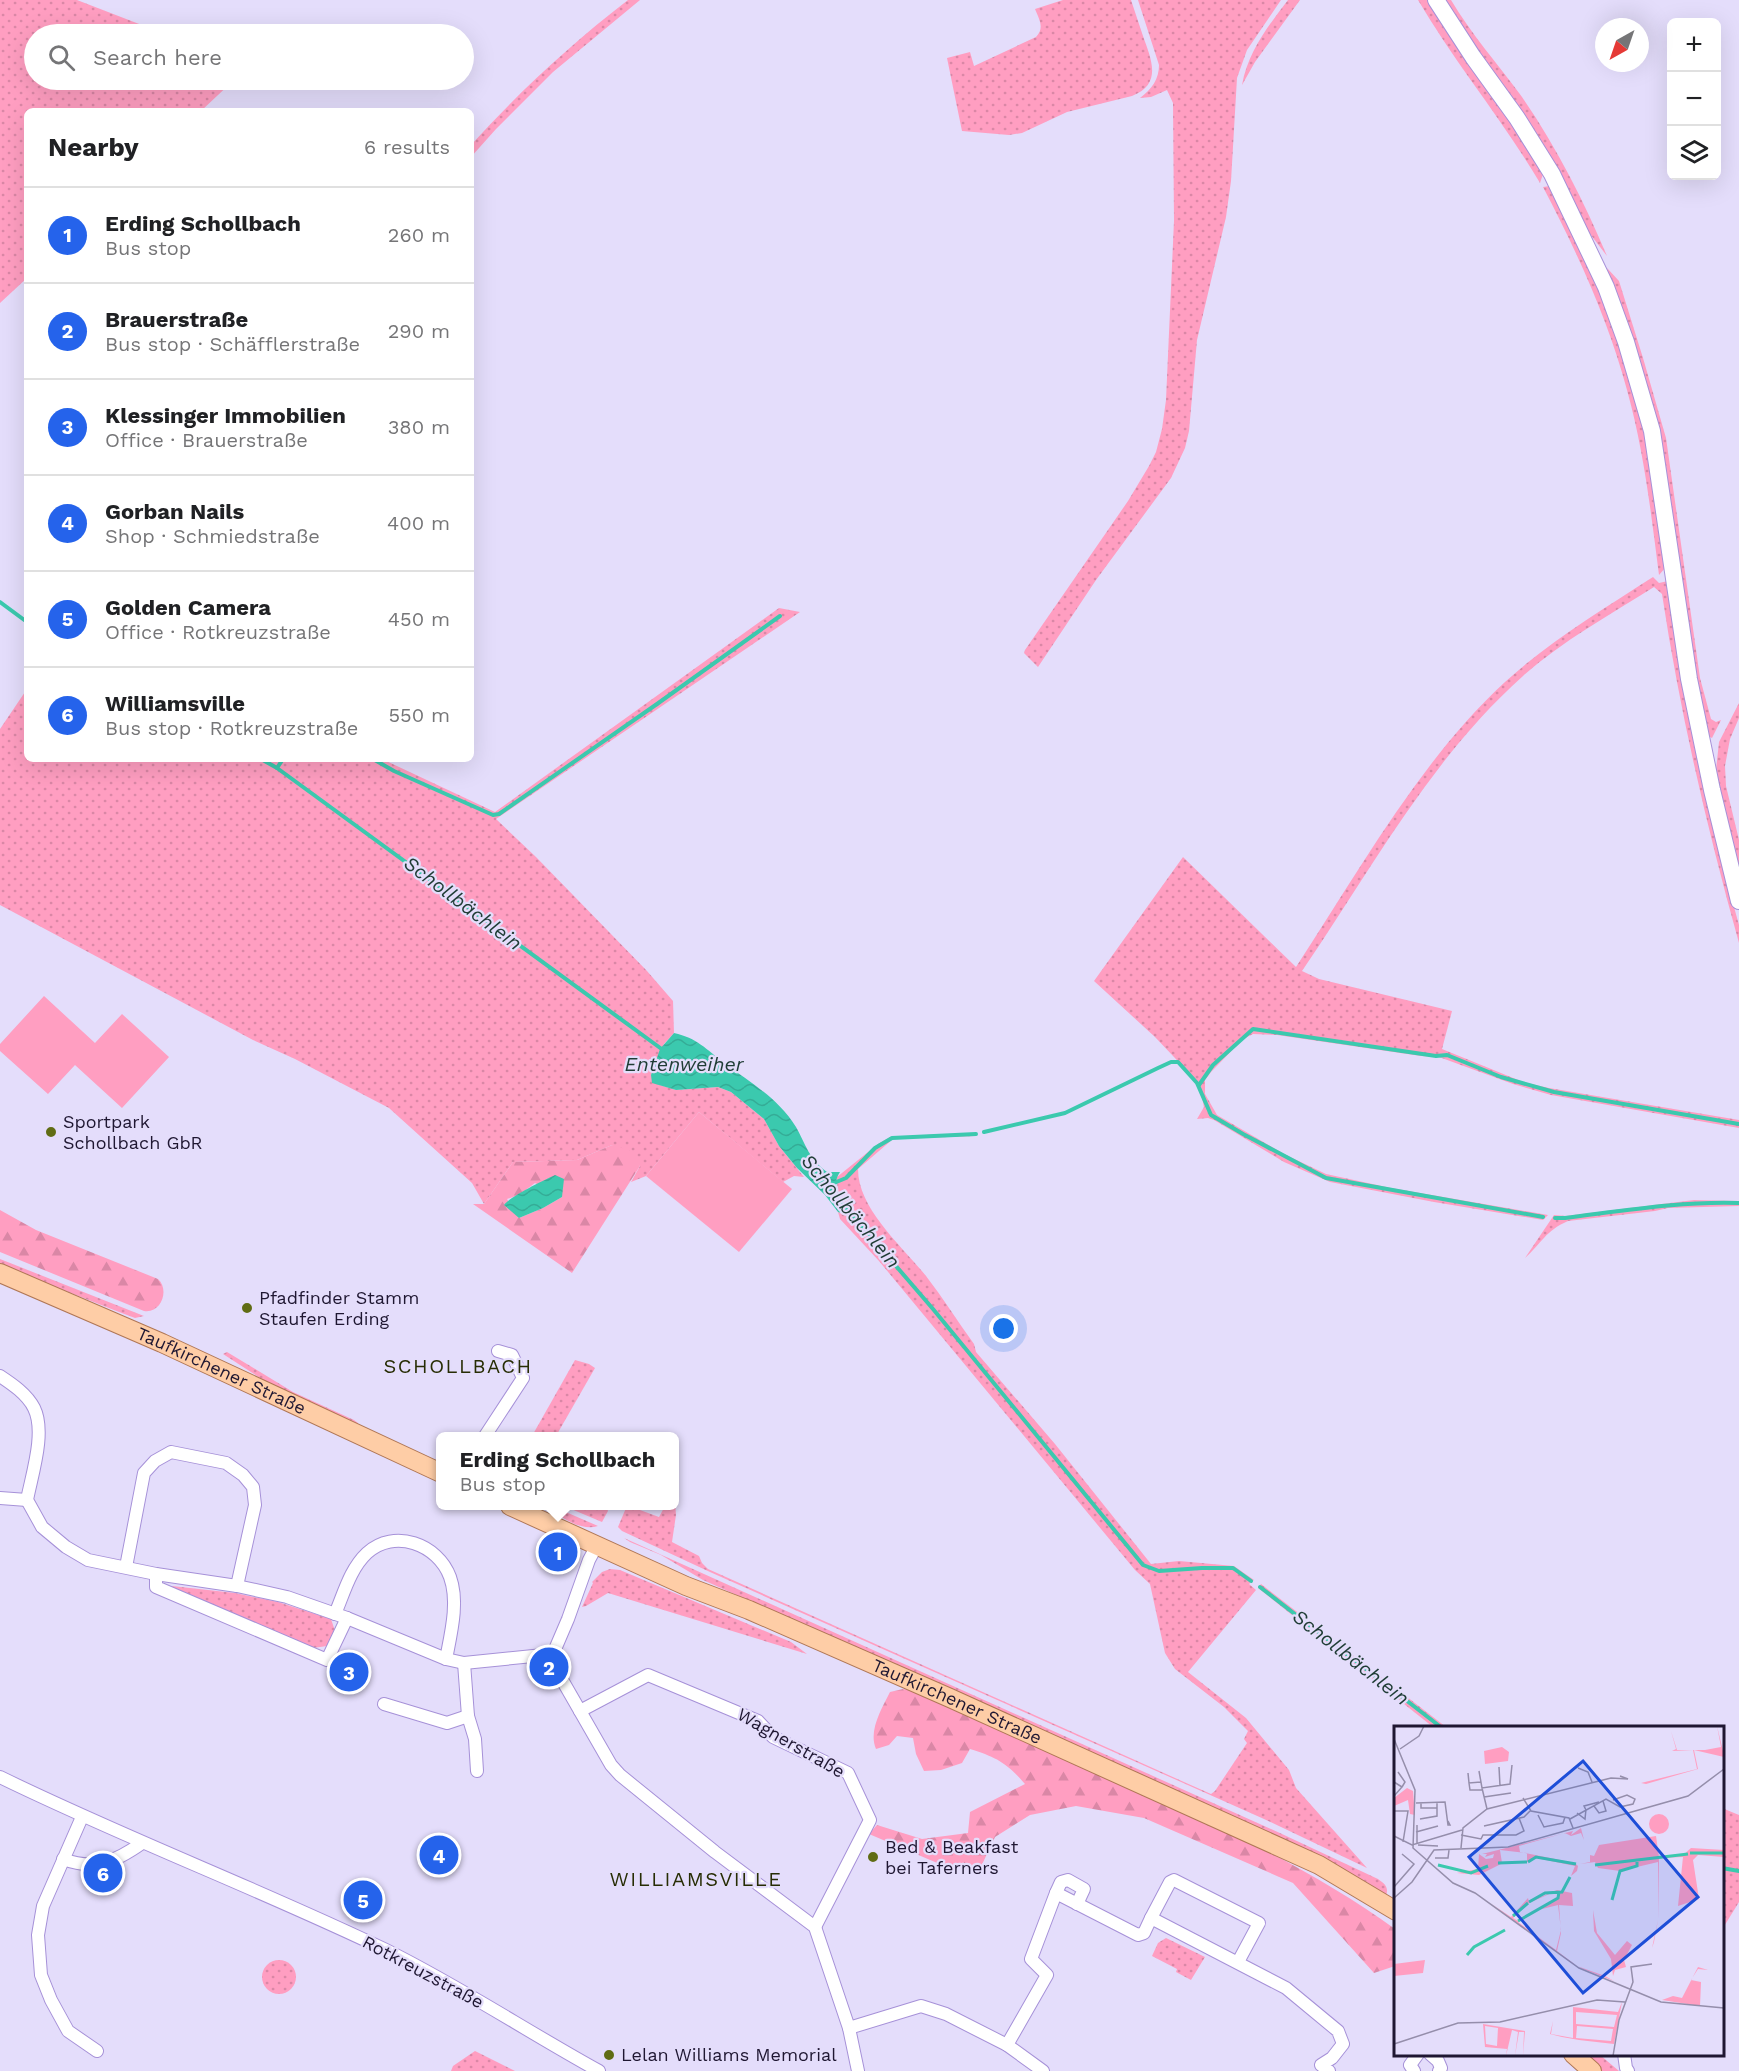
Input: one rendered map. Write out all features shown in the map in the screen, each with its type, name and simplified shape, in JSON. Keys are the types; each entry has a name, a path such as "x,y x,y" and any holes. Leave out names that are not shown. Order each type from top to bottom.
{"main road":[{"path":"1436,0 1517,118 1552,174 1606,286 1630,352 1652,431 1689,679 1712,790 1739,901"},
{"name":"Taufkirchener Straße","path":"0,1274 162,1343 436,1471"},
{"name":"Taufkirchener Straße","path":"519,1510 686,1586 749,1610 950,1698 1319,1865 1394,1910"},
{"path":"1574,2056 1592,2071"}],"street":[{"path":"488,1432 523,1378 512,1355 498,1350"},
{"path":"0,1376 25,1396 33,1405 37,1416 38,1441 27,1500 42,1527 66,1547 88,1560 287,1597 341,1616 446,1659 464,1663 553,1654"},
{"path":"126,1567 144,1473 148,1466 171,1452 226,1463 243,1475 253,1487 255,1505 237,1586"},
{"path":"0,1498 27,1500"},
{"path":"156,1574 156,1587 327,1660 341,1616 348,1582 367,1553 389,1541 418,1543 438,1560 449,1575 452,1584 453,1618 446,1659"},
{"path":"597,1545 589,1560 553,1654 557,1671 611,1765 620,1775 715,1852 815,1926 849,2028 858,2071"},
{"path":"464,1663 468,1716 475,1738 477,1771"},
{"name":"Wagnerstraße","path":"580,1711 648,1675 758,1721 773,1737 848,1773 870,1820 815,1926"},
{"path":"384,1704 447,1724 468,1716"},
{"name":"Rotkreuzstraße","path":"0,1777 82,1817 279,1900 388,1952 492,2008 599,2071"},
{"path":"82,1817 43,1906 39,1935 41,1975 51,2000 68,2031 98,2052"},
{"path":"63,1859 78,1864 95,1865 123,1856 142,1843"},
{"path":"1007,2044 1047,1975 1031,1959 1056,1893 1138,1935 1144,1933 1170,1882 1174,1880 1259,1923 1238,1962"},
{"path":"1151,1918 1286,1988 1338,2031 1343,2044 1322,2069"},
{"path":"849,2028 921,2006 946,2014 1007,2044 1043,2071"},
{"path":"1414,2071 1410,2065 1417,2056"},
{"path":"1431,2056 1438,2061 1441,2068 1438,2071"},
{"path":"1624,2056 1628,2071"}],"green space":[{"path":"0,0 77,0 139,24 24,24 24,90 223,90 204,108 24,108 24,281 0,303"},
{"path":"628,0 640,0 553,72 474,154 474,142 527,87"},
{"path":"1063,0 1131,0 1151,62 1151,78 1148,85 1132,96 1067,112 1022,133 1009,135 962,131 947,58 970,52 974,66 1036,37 1041,27 1035,9"},
{"path":"1138,0 1281,0 1247,50 1237,78 1231,181 1226,217 1197,340 1189,431 1185,448 1171,478 1096,580 1038,667 1024,653 1025,650 1128,501 1156,452 1162,429 1166,400 1174,221 1173,103 1167,90 1151,97 1140,98 1154,83 1159,65"},
{"path":"1288,0 1300,0 1255,62 1242,85 1254,50"},
{"path":"1418,0 1428,0 1516,130 1543,174 1540,183 1447,46"},
{"path":"1444,0 1451,0 1467,25 1522,97 1569,174 1607,256 1587,230"},
{"path":"1550,186 1584,256 1624,354 1637,402 1655,496 1666,567 1659,575 1650,505 1627,390 1611,337 1591,286 1543,187"},
{"path":"1607,268 1619,281 1666,438 1700,678 1711,719 1716,722 1721,720 1712,738 1708,736 1699,693 1681,581"},
{"path":"1653,577 1659,583 1668,581 1722,864 1739,925 1739,943 1695,770 1662,594 1654,587 1554,651 1523,676 1490,708 1430,779 1302,971 1319,979 1452,1011 1442,1049 1523,1082 1739,1120 1739,1128 1551,1095 1439,1057 1277,1035 1253,1034 1243,1039 1205,1080 1205,1094 1217,1115 1284,1154 1326,1174 1391,1188 1548,1215 1543,1220 1330,1182 1284,1162 1214,1120 1197,1119 1204,1107 1201,1093 1192,1076 1155,1037 1094,981 1183,857 1296,967 1393,817 1474,712 1540,653"},
{"path":"779,608 800,612 496,819 647,971 673,1001 674,1033 664,1044 651,1075 657,1084 676,1090 718,1087 731,1092 764,1119 779,1146 804,1177 794,1176 783,1182 699,1112 646,1176 631,1182 640,1166 612,1145 577,1160 513,1162 484,1204 472,1183 389,1108 253,1040 0,905 0,729 24,693 24,762 388,762 495,812"},
{"path":"1739,703 1739,718 1730,739 1725,766 1726,786 1739,840 1739,875 1716,770 1719,742"},
{"path":"44,996 95,1043 122,1014 169,1057 122,1108 75,1065 48,1094 0,1051 0,1044"},
{"path":"699,1112 792,1189 739,1252 646,1176"},
{"path":"975,1133 976,1136 893,1139 858,1169 860,1184 873,1213 926,1276 974,1344 976,1352 1055,1444 1151,1564 1179,1561 1234,1566 1254,1580 1249,1584 1256,1590 1188,1672 1246,1718 1289,1770 1296,1788 1367,1868 1264,1819 710,1572 622,1531 618,1527 625,1510 640,1510 659,1517 663,1510 676,1510 672,1542 699,1556 708,1569 1211,1794 1215,1791 1247,1743 1244,1739 1248,1731 1224,1707 1175,1669 1165,1653 1150,1584 1135,1570 879,1261 840,1219 838,1212 856,1218 840,1194 837,1177 878,1144 890,1137 944,1134 953,1136"},
{"path":"612,1145 629,1150 640,1166 572,1273 473,1204 484,1204 513,1162 577,1160","holes":["535,1183 562,1197 519,1218 507,1199 519,1195"]},
{"path":"1694,1200 1738,1201 1739,1206 1668,1208 1568,1221 1549,1233 1525,1258 1554,1215 1566,1216"},
{"path":"0,1210 36,1230 158,1279 163,1289 162,1300 155,1309 144,1311 0,1252"},
{"path":"0,1259 144,1316 135,1318 0,1265"},
{"path":"227,1352 293,1392 354,1420 358,1423 358,1427 271,1385 223,1354"},
{"path":"575,1360 595,1368 558,1432 534,1432"},
{"path":"551,1510 561,1510 598,1526 584,1527"},
{"path":"574,1510 608,1510 602,1522"},
{"path":"624,1538 1378,1879 1386,1886 1386,1896 1368,1883 1315,1854 703,1580 661,1555"},
{"path":"610,1569 620,1570 791,1642 807,1654 608,1593 582,1607 592,1582 602,1572"},
{"path":"1261,1584 1445,1726 1432,1726 1258,1588"},
{"path":"172,1586 235,1593 278,1602 331,1619 335,1631 327,1646 313,1648 174,1589"},
{"path":"903,1689 915,1691 1247,1840 1304,1871 1394,1928 1394,1966 1374,1973 1293,1883 1144,1818 1076,1806 1030,1815 995,1837 978,1873 966,1868 949,1868 869,1834 877,1825 922,1839 968,1833 970,1812 1025,1784 1001,1762 970,1749 962,1763 941,1770 924,1771 916,1754 913,1738 897,1736 889,1745 876,1749 875,1727 890,1692"},
{"path":"1724,1809 1739,1815 1739,1902 1724,1926"},
{"path":"1166,1938 1205,1957 1191,1980 1176,1972 1177,1969 1152,1956 1158,1943"},
{"path":"279,1960 291,1965 296,1977 291,1989 279,1994 267,1989 262,1977 267,1965"},
{"path":"475,2051 515,2071 451,2071 453,2066"},
{"path":"1584,2056 1601,2056 1619,2071 1602,2071"}],"water":[{"name":"Entenweiher","path":"674,1033 701,1045 781,1108 796,1127 816,1162 827,1172 840,1172 837,1178 837,1191 857,1219 838,1212 779,1146 764,1119 731,1092 718,1087 676,1090 652,1083 651,1075 660,1049"},
{"path":"555,1175 564,1179 562,1197 519,1218 504,1205 519,1193"}],"waterway":[{"name":"Schollbächlein","path":"0,602 24,620"},
{"path":"378,762 493,815 499,814 780,616"},
{"name":"Schollbächlein","path":"266,762 663,1050"},
{"path":"277,768 281,762"},
{"path":"1199,1085 1213,1065 1253,1029 1436,1056 1447,1055 1501,1077 1554,1092 1739,1124"},
{"path":"984,1132 1065,1113 1171,1062 1178,1062 1197,1083 1211,1115 1326,1178 1543,1217"},
{"path":"834,1183 846,1178 875,1148 892,1138 976,1134"},
{"path":"1555,1218 1673,1205 1739,1203"},
{"name":"Schollbächlein","path":"853,1216 933,1309 1143,1565 1159,1571 1233,1568 1251,1581"},
{"name":"Schollbächlein","path":"1260,1587 1439,1726"},
{"name":"Schollbächlein","path":"1724,1868 1739,1871"}],"place":[{"name":"Sportpark Schollbach GbR","path":"51,1132"},
{"name":"Pfadfinder Stamm Staufen Erding","path":"247,1308"},
{"name":"Erding Schollbach","path":"558,1552"},
{"name":"Brauerstraße","path":"549,1667"},
{"name":"Klessinger Immobilien","path":"349,1672"},
{"name":"Gorban Nails","path":"439,1855"},
{"name":"Bed & Beakfast bei Taferners","path":"873,1857"},
{"name":"Williamsville","path":"103,1873"},
{"name":"Golden Camera","path":"363,1900"},
{"name":"Lelan Williams Memorial","path":"609,2055"}],"district":[{"name":"SCHOLLBACH","path":"458,1366"},
{"name":"WILLIAMSVILLE","path":"696,1879"}]}
